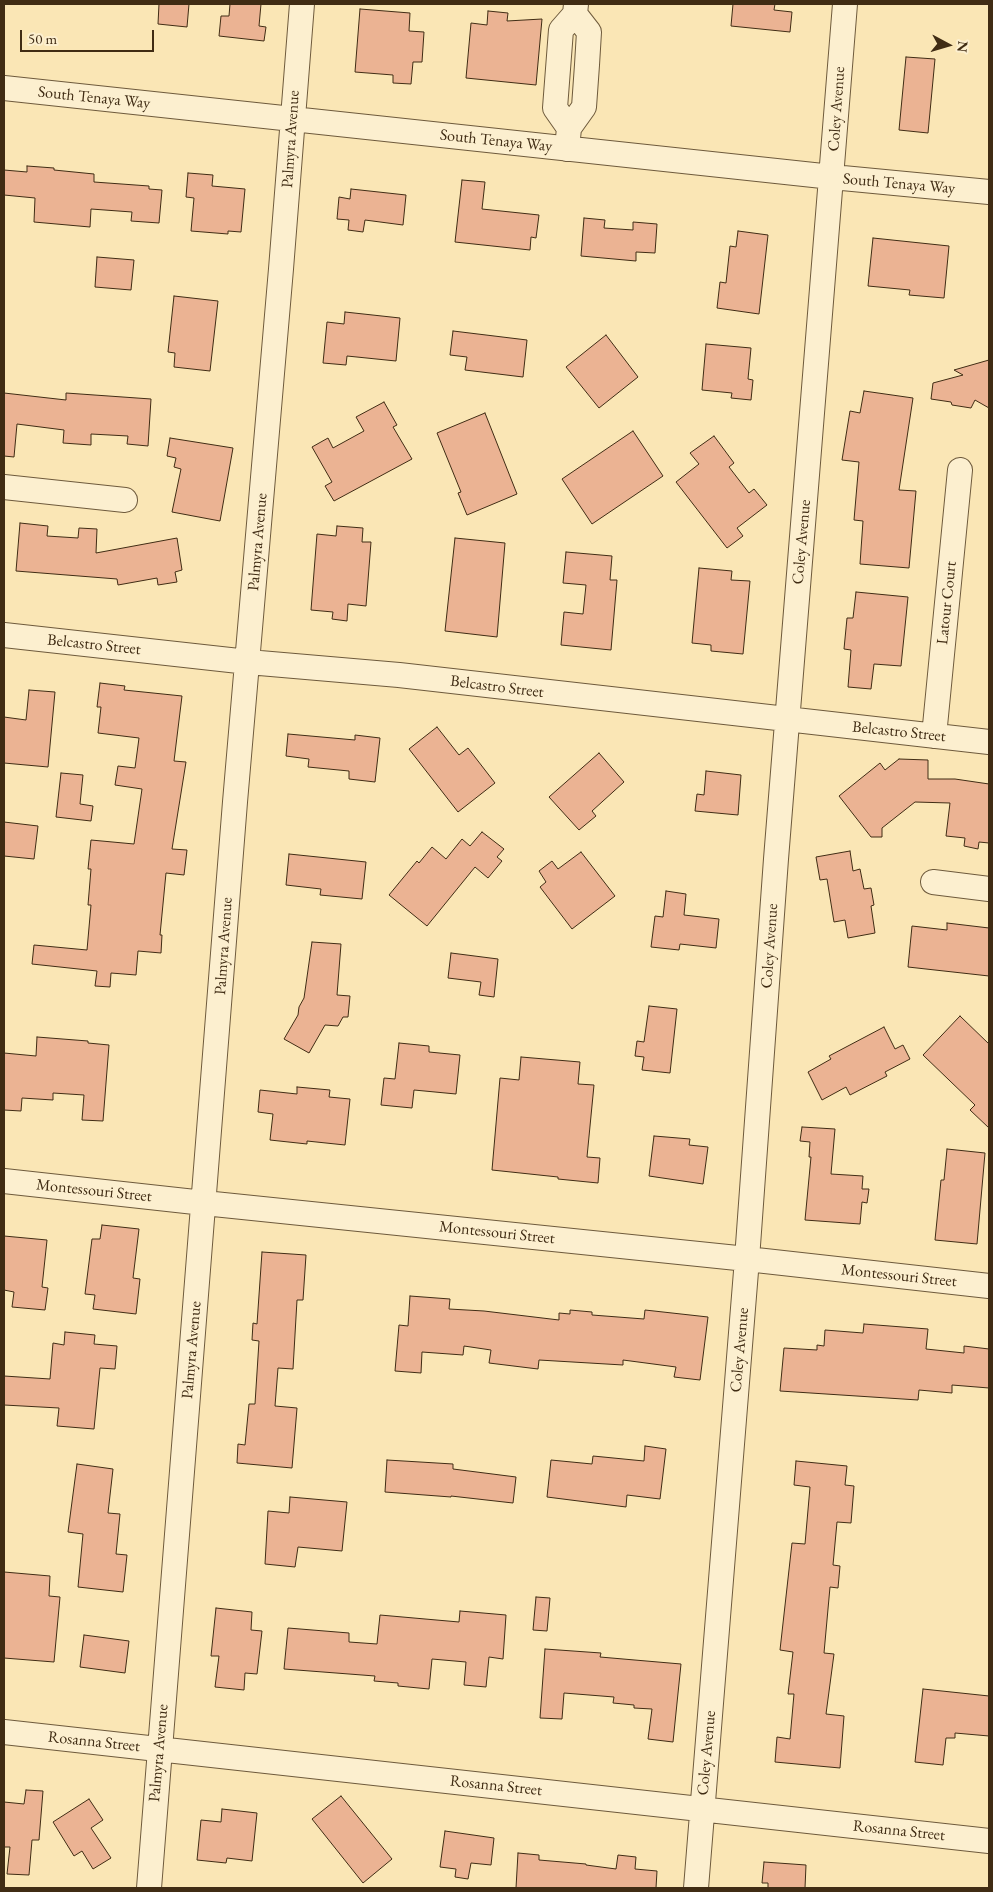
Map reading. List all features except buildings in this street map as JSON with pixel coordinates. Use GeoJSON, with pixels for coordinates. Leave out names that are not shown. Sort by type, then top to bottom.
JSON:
{"type":"FeatureCollection","features":[{"type":"Feature","properties":{"kind":"street","name":"Palmyra Avenue"},"geometry":{"type":"LineString","coordinates":[[149,1888],[302,4]]}},
{"type":"Feature","properties":{"kind":"street","name":"Coley Avenue"},"geometry":{"type":"LineString","coordinates":[[696,1888],[845,4]]}},
{"type":"Feature","properties":{"kind":"street"},"geometry":{"type":"LineString","coordinates":[[575,9],[589,32],[584,107],[568,138],[555,108],[561,30],[575,9]]}},
{"type":"Feature","properties":{"kind":"street"},"geometry":{"type":"LineString","coordinates":[[558,63],[587,65]]}},
{"type":"Feature","properties":{"kind":"street","name":"South Tenaya Way"},"geometry":{"type":"LineString","coordinates":[[4,88],[293,119],[568,138],[832,177],[989,192]]}},
{"type":"Feature","properties":{"kind":"street","name":"Latour Court"},"geometry":{"type":"LineString","coordinates":[[934,736],[960,470]]}},
{"type":"Feature","properties":{"kind":"street"},"geometry":{"type":"LineString","coordinates":[[4,487],[125,500]]}},
{"type":"Feature","properties":{"kind":"street","name":"Belcastro Street"},"geometry":{"type":"LineString","coordinates":[[4,635],[248,662],[399,675],[989,742]]}},
{"type":"Feature","properties":{"kind":"street"},"geometry":{"type":"LineString","coordinates":[[933,882],[989,889]]}},
{"type":"Feature","properties":{"kind":"street","name":"Montessouri Street"},"geometry":{"type":"LineString","coordinates":[[4,1181],[204,1204],[747,1259],[989,1286]]}},
{"type":"Feature","properties":{"kind":"street","name":"Rosanna Street"},"geometry":{"type":"LineString","coordinates":[[4,1732],[989,1841]]}}]}
